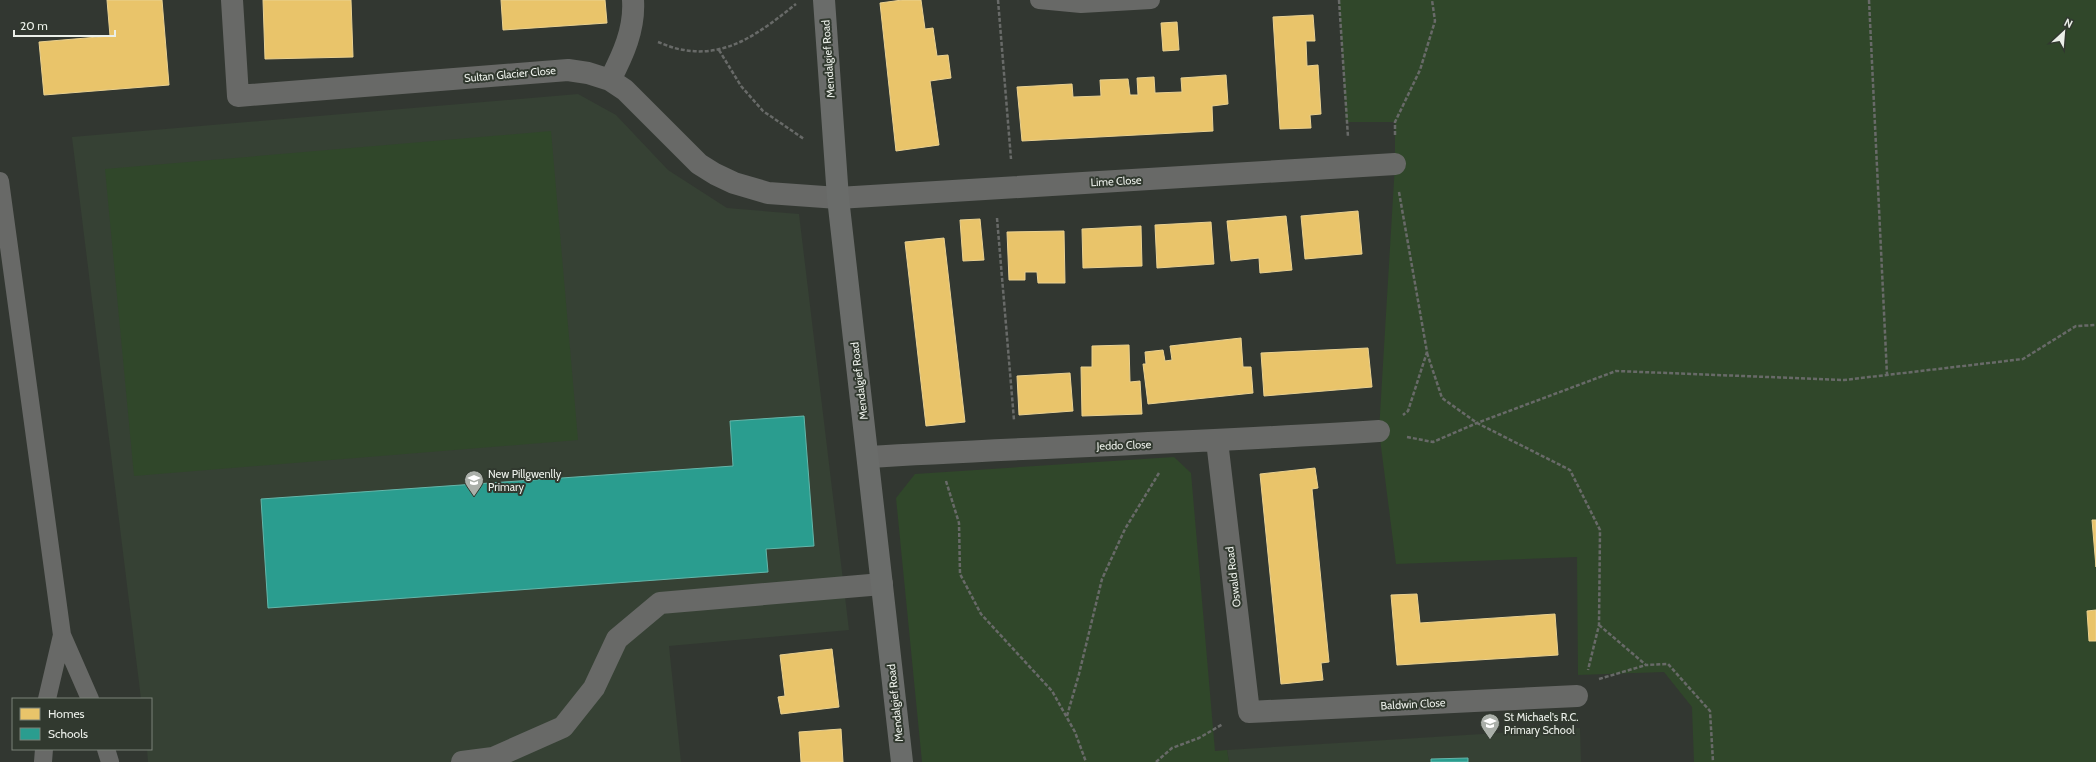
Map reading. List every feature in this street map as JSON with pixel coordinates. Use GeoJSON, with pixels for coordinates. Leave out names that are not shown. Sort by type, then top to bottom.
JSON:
{"type":"FeatureCollection","features":[{"type":"Feature","properties":{"kind":"street","name":"Sultan Glacier Close"},"geometry":{"type":"LineString","coordinates":[[232,0],[238,96],[568,70],[588,73],[610,80],[637,101],[699,164],[715,174],[734,183],[768,193],[838,198]]}},
{"type":"Feature","properties":{"kind":"street"},"geometry":{"type":"LineString","coordinates":[[610,80],[620,61],[630,33],[633,0]]}},
{"type":"Feature","properties":{"kind":"street","name":"Mendalgief Road"},"geometry":{"type":"LineString","coordinates":[[824,0],[838,198],[902,762]]}},
{"type":"Feature","properties":{"kind":"street","name":"Lime Close"},"geometry":{"type":"LineString","coordinates":[[838,198],[1395,164]]}},
{"type":"Feature","properties":{"kind":"street","name":"Jeddo Close"},"geometry":{"type":"LineString","coordinates":[[868,457],[1016,449],[1217,442],[1379,431]]}},
{"type":"Feature","properties":{"kind":"street","name":"Oswald Road"},"geometry":{"type":"LineString","coordinates":[[1217,442],[1249,712]]}},
{"type":"Feature","properties":{"kind":"street"},"geometry":{"type":"LineString","coordinates":[[462,762],[493,758],[564,727],[594,688],[618,639],[660,603],[882,584]]}},
{"type":"Feature","properties":{"kind":"street","name":"Baldwin Close"},"geometry":{"type":"LineString","coordinates":[[1249,712],[1577,696]]}},
{"type":"Feature","properties":{"kind":"lane"},"geometry":{"type":"LineString","coordinates":[[1039,0],[1081,4],[1150,0]]}},
{"type":"Feature","properties":{"kind":"lane"},"geometry":{"type":"LineString","coordinates":[[0,181],[62,635],[90,698]]}},
{"type":"Feature","properties":{"kind":"lane"},"geometry":{"type":"LineString","coordinates":[[48,698],[62,635]]}},
{"type":"Feature","properties":{"kind":"lane"},"geometry":{"type":"LineString","coordinates":[[43,762],[44,750]]}},
{"type":"Feature","properties":{"kind":"lane"},"geometry":{"type":"LineString","coordinates":[[106,750],[110,762]]}},
{"type":"Feature","properties":{"kind":"path"},"geometry":{"type":"LineString","coordinates":[[630,33],[684,51],[719,50],[758,34],[801,0]]}},
{"type":"Feature","properties":{"kind":"path"},"geometry":{"type":"LineString","coordinates":[[998,0],[1004,187],[1016,449]]}},
{"type":"Feature","properties":{"kind":"path"},"geometry":{"type":"LineString","coordinates":[[1339,0],[1346,122],[1351,167]]}},
{"type":"Feature","properties":{"kind":"path"},"geometry":{"type":"LineString","coordinates":[[1432,0],[1435,22],[1420,70],[1395,122],[1395,164],[1427,352],[1442,398],[1477,423],[1570,470],[1600,530],[1599,625],[1586,675],[1577,696]]}},
{"type":"Feature","properties":{"kind":"path"},"geometry":{"type":"LineString","coordinates":[[1869,0],[1887,375]]}},
{"type":"Feature","properties":{"kind":"path"},"geometry":{"type":"LineString","coordinates":[[719,50],[742,86],[763,111],[807,141]]}},
{"type":"Feature","properties":{"kind":"path"},"geometry":{"type":"LineString","coordinates":[[1379,431],[1433,442],[1477,423],[1616,371],[1844,380],[2023,359],[2076,326],[2096,325]]}},
{"type":"Feature","properties":{"kind":"path"},"geometry":{"type":"LineString","coordinates":[[1379,431],[1408,411],[1427,352]]}},
{"type":"Feature","properties":{"kind":"path"},"geometry":{"type":"LineString","coordinates":[[1066,717],[1079,674],[1102,579],[1124,529],[1176,443]]}},
{"type":"Feature","properties":{"kind":"path"},"geometry":{"type":"LineString","coordinates":[[936,453],[959,523],[960,574],[981,614],[1052,691],[1075,732],[1086,762]]}},
{"type":"Feature","properties":{"kind":"path"},"geometry":{"type":"LineString","coordinates":[[1599,625],[1646,665]]}},
{"type":"Feature","properties":{"kind":"path"},"geometry":{"type":"LineString","coordinates":[[1577,696],[1595,680],[1646,665],[1668,664],[1710,711],[1713,762]]}},
{"type":"Feature","properties":{"kind":"path"},"geometry":{"type":"LineString","coordinates":[[1156,762],[1172,748],[1199,738],[1213,729],[1249,712]]}},
{"type":"Feature","properties":{"kind":"shaded area","name":"New Pillgwenlly Primary"},"geometry":{"type":"Polygon","coordinates":[[[578,94],[616,115],[668,170],[727,208],[799,214],[849,630],[669,646],[681,762],[148,762],[147,750],[152,750],[152,698],[141,698],[72,137],[578,94]]]}},
{"type":"Feature","properties":{"kind":"shaded area","name":"St Michael's R.C. Primary School"},"geometry":{"type":"Polygon","coordinates":[[[1580,728],[1581,762],[1229,762],[1227,750],[1580,728]]]}},
{"type":"Feature","properties":{"kind":"green space"},"geometry":{"type":"Polygon","coordinates":[[[1339,0],[2096,0],[2096,762],[1694,762],[1692,707],[1664,672],[1578,675],[1577,557],[1396,564],[1379,431],[1395,164],[1395,122],[1346,122],[1339,0]]]}},
{"type":"Feature","properties":{"kind":"green space"},"geometry":{"type":"Polygon","coordinates":[[[551,131],[578,440],[134,476],[105,169],[551,131]]]}},
{"type":"Feature","properties":{"kind":"green space"},"geometry":{"type":"Polygon","coordinates":[[[1174,457],[1191,473],[1215,751],[1227,750],[1229,762],[922,762],[896,498],[915,474],[1174,457]]]}},
{"type":"Feature","properties":{"kind":"building: Homes"},"geometry":{"type":"Polygon","coordinates":[[[107,0],[162,0],[169,85],[44,95],[39,42],[110,36],[107,0]]]}},
{"type":"Feature","properties":{"kind":"building: Homes"},"geometry":{"type":"Polygon","coordinates":[[[263,0],[351,0],[353,57],[265,59],[263,0]]]}},
{"type":"Feature","properties":{"kind":"building: Homes"},"geometry":{"type":"Polygon","coordinates":[[[501,0],[605,0],[607,23],[503,30],[501,0]]]}},
{"type":"Feature","properties":{"kind":"building: Homes"},"geometry":{"type":"Polygon","coordinates":[[[902,0],[921,0],[925,29],[933,28],[937,56],[948,55],[951,78],[930,81],[939,145],[896,151],[880,3],[902,0]]]}},
{"type":"Feature","properties":{"kind":"building: Homes"},"geometry":{"type":"Polygon","coordinates":[[[1313,15],[1315,41],[1306,41],[1307,66],[1318,65],[1321,114],[1310,115],[1311,128],[1280,129],[1273,17],[1313,15]]]}},
{"type":"Feature","properties":{"kind":"building: Homes"},"geometry":{"type":"Polygon","coordinates":[[[1177,22],[1179,50],[1163,51],[1161,23],[1177,22]]]}},
{"type":"Feature","properties":{"kind":"building: Homes"},"geometry":{"type":"Polygon","coordinates":[[[1226,75],[1228,104],[1212,106],[1213,131],[1022,141],[1017,87],[1072,84],[1073,97],[1101,96],[1100,80],[1128,79],[1130,95],[1138,95],[1137,78],[1154,77],[1155,93],[1182,92],[1181,78],[1226,75]]]}},
{"type":"Feature","properties":{"kind":"building: Homes"},"geometry":{"type":"Polygon","coordinates":[[[1358,211],[1362,254],[1305,259],[1301,216],[1358,211]]]}},
{"type":"Feature","properties":{"kind":"building: Homes"},"geometry":{"type":"Polygon","coordinates":[[[1286,216],[1292,270],[1260,273],[1259,258],[1231,261],[1227,221],[1286,216]]]}},
{"type":"Feature","properties":{"kind":"building: Homes"},"geometry":{"type":"Polygon","coordinates":[[[980,219],[984,260],[963,261],[960,220],[980,219]]]}},
{"type":"Feature","properties":{"kind":"building: Homes"},"geometry":{"type":"Polygon","coordinates":[[[1211,222],[1214,264],[1157,268],[1155,225],[1211,222]]]}},
{"type":"Feature","properties":{"kind":"building: Homes"},"geometry":{"type":"Polygon","coordinates":[[[1141,226],[1142,266],[1083,268],[1082,229],[1141,226]]]}},
{"type":"Feature","properties":{"kind":"building: Homes"},"geometry":{"type":"Polygon","coordinates":[[[1064,231],[1065,283],[1038,283],[1037,272],[1025,272],[1025,280],[1009,280],[1007,232],[1064,231]]]}},
{"type":"Feature","properties":{"kind":"building: Homes"},"geometry":{"type":"Polygon","coordinates":[[[944,238],[965,422],[926,426],[905,242],[944,238]]]}},
{"type":"Feature","properties":{"kind":"building: Homes"},"geometry":{"type":"Polygon","coordinates":[[[1241,338],[1243,367],[1251,367],[1253,393],[1148,404],[1143,364],[1146,364],[1145,352],[1163,350],[1165,361],[1172,360],[1170,346],[1241,338]]]}},
{"type":"Feature","properties":{"kind":"building: Homes"},"geometry":{"type":"Polygon","coordinates":[[[1129,345],[1130,382],[1140,381],[1142,414],[1082,416],[1081,367],[1092,367],[1092,346],[1129,345]]]}},
{"type":"Feature","properties":{"kind":"building: Homes"},"geometry":{"type":"Polygon","coordinates":[[[1368,348],[1372,387],[1264,396],[1261,353],[1368,348]]]}},
{"type":"Feature","properties":{"kind":"building: Homes"},"geometry":{"type":"Polygon","coordinates":[[[1070,373],[1073,411],[1019,415],[1017,376],[1070,373]]]}},
{"type":"Feature","properties":{"kind":"building: Homes"},"geometry":{"type":"Polygon","coordinates":[[[1315,468],[1318,488],[1312,489],[1329,662],[1321,663],[1323,680],[1281,684],[1260,474],[1315,468]]]}},
{"type":"Feature","properties":{"kind":"building: Homes"},"geometry":{"type":"Polygon","coordinates":[[[2092,520],[2096,520],[2096,567],[2092,520]]]}},
{"type":"Feature","properties":{"kind":"building: Homes"},"geometry":{"type":"Polygon","coordinates":[[[1417,594],[1420,623],[1555,614],[1558,655],[1397,665],[1391,595],[1417,594]]]}},
{"type":"Feature","properties":{"kind":"building: Homes"},"geometry":{"type":"Polygon","coordinates":[[[2096,610],[2096,641],[2089,641],[2087,611],[2096,610]]]}},
{"type":"Feature","properties":{"kind":"building: Homes"},"geometry":{"type":"Polygon","coordinates":[[[832,649],[839,707],[781,714],[778,697],[785,696],[780,655],[832,649]]]}},
{"type":"Feature","properties":{"kind":"building: Homes"},"geometry":{"type":"Polygon","coordinates":[[[841,729],[843,762],[801,762],[799,732],[841,729]]]}},
{"type":"Feature","properties":{"kind":"building: Schools"},"geometry":{"type":"Polygon","coordinates":[[[804,416],[814,546],[766,549],[768,572],[268,608],[261,499],[733,466],[730,421],[804,416]]]}},
{"type":"Feature","properties":{"kind":"building: Schools"},"geometry":{"type":"Polygon","coordinates":[[[1468,758],[1468,762],[1431,762],[1431,759],[1468,758]]]}},
{"type":"Feature","properties":{"kind":"place","name":"New Pillgwenlly Primary"},"geometry":{"type":"Point","coordinates":[474,497]}},
{"type":"Feature","properties":{"kind":"place","name":"St Michael's R.C. Primary School"},"geometry":{"type":"Point","coordinates":[1490,740]}}]}
